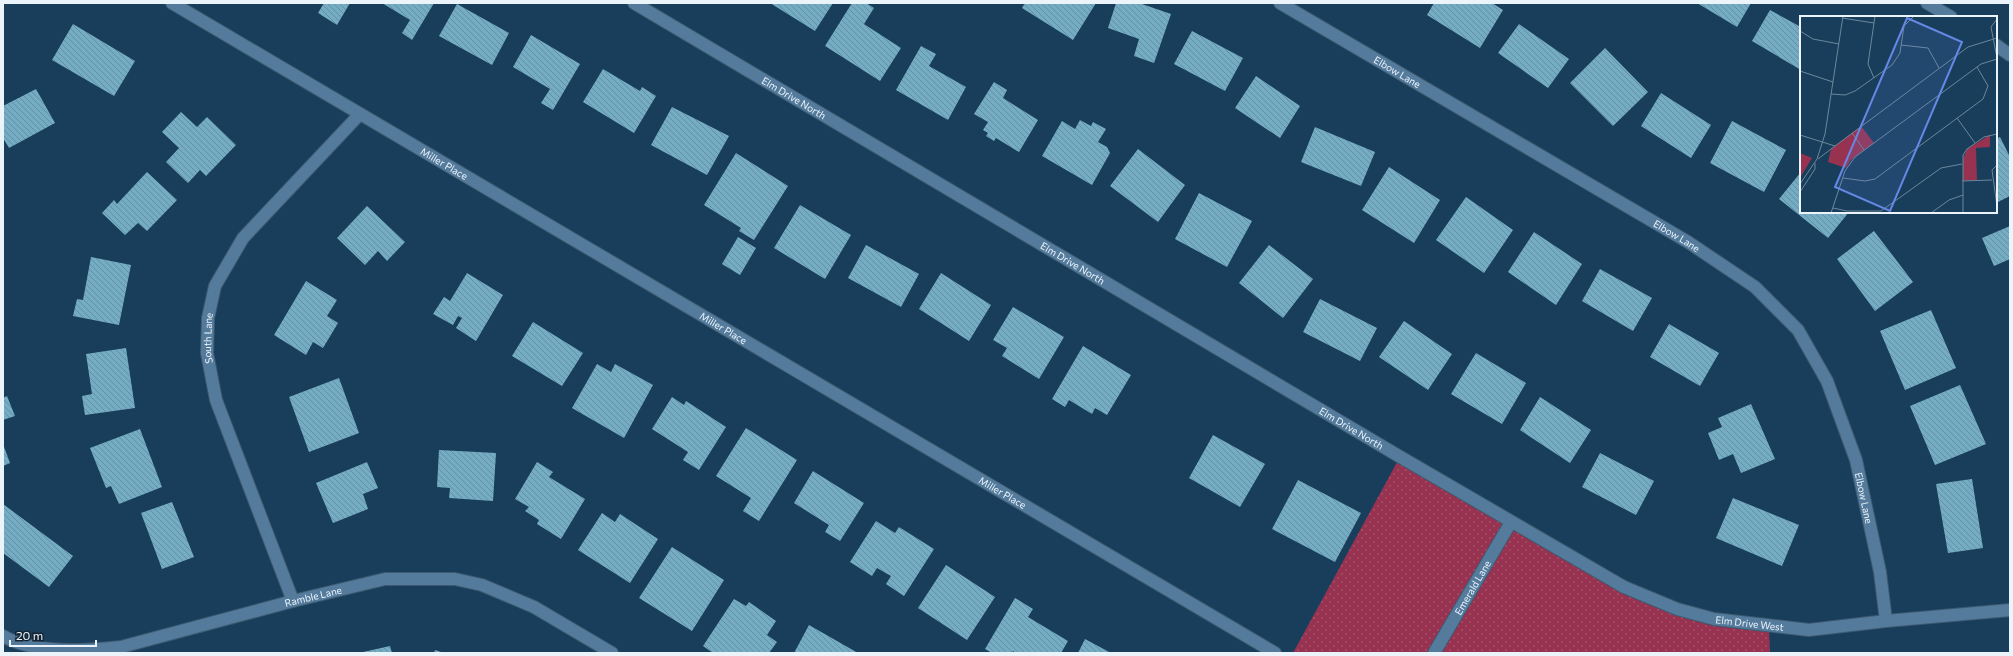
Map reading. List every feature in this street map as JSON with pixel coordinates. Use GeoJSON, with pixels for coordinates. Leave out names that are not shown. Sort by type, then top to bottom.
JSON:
{"type":"FeatureCollection","features":[{"type":"Feature","properties":{"kind":"street","name":"Miller Place"},"geometry":{"type":"LineString","coordinates":[[172,3],[359,115],[1275,653]]}},
{"type":"Feature","properties":{"kind":"street","name":"Elm Drive North"},"geometry":{"type":"LineString","coordinates":[[634,3],[1511,522]]}},
{"type":"Feature","properties":{"kind":"street","name":"Elbow Lane"},"geometry":{"type":"LineString","coordinates":[[1280,3],[1688,242],[1755,287],[1798,330],[1827,381],[1856,460],[1880,572],[1886,621]]}},
{"type":"Feature","properties":{"kind":"street"},"geometry":{"type":"LineString","coordinates":[[1927,3],[1949,16]]}},
{"type":"Feature","properties":{"kind":"street"},"geometry":{"type":"LineString","coordinates":[[1997,46],[2010,55]]}},
{"type":"Feature","properties":{"kind":"street","name":"South Lane"},"geometry":{"type":"LineString","coordinates":[[293,601],[216,400],[207,353],[208,318],[215,286],[243,238],[359,115]]}},
{"type":"Feature","properties":{"kind":"street","name":"Elm Drive West"},"geometry":{"type":"LineString","coordinates":[[1511,522],[1624,587],[1677,609],[1714,619],[1808,630],[1886,621],[2010,610]]}},
{"type":"Feature","properties":{"kind":"street","name":"Emerald Lane"},"geometry":{"type":"LineString","coordinates":[[1434,653],[1511,522]]}},
{"type":"Feature","properties":{"kind":"street","name":"Ramble Lane"},"geometry":{"type":"LineString","coordinates":[[3,636],[32,647],[93,650],[121,647],[293,601],[385,579],[455,579],[482,585],[534,607],[612,653]]}},
{"type":"Feature","properties":{"kind":"shaded area"},"geometry":{"type":"Polygon","coordinates":[[[1401,455],[1675,615],[1769,629],[1770,653],[1293,653],[1401,455]]]}},
{"type":"Feature","properties":{"kind":"building"},"geometry":{"type":"Polygon","coordinates":[[[324,3],[350,3],[337,25],[318,13],[324,3]]]}},
{"type":"Feature","properties":{"kind":"building"},"geometry":{"type":"Polygon","coordinates":[[[382,3],[434,3],[412,40],[402,33],[410,20],[382,3]]]}},
{"type":"Feature","properties":{"kind":"building"},"geometry":{"type":"Polygon","coordinates":[[[770,3],[833,3],[815,31],[770,3]]]}},
{"type":"Feature","properties":{"kind":"building"},"geometry":{"type":"Polygon","coordinates":[[[852,3],[866,3],[874,8],[864,24],[901,48],[880,81],[825,46],[852,3]]]}},
{"type":"Feature","properties":{"kind":"building"},"geometry":{"type":"Polygon","coordinates":[[[1025,3],[1096,3],[1073,40],[1022,8],[1025,3]]]}},
{"type":"Feature","properties":{"kind":"building"},"geometry":{"type":"Polygon","coordinates":[[[1116,3],[1139,3],[1171,14],[1154,63],[1134,56],[1139,39],[1108,28],[1116,3]]]}},
{"type":"Feature","properties":{"kind":"building"},"geometry":{"type":"Polygon","coordinates":[[[1434,3],[1492,3],[1503,10],[1480,48],[1427,15],[1434,3]]]}},
{"type":"Feature","properties":{"kind":"building"},"geometry":{"type":"Polygon","coordinates":[[[1697,3],[1751,3],[1737,27],[1697,3]]]}},
{"type":"Feature","properties":{"kind":"building"},"geometry":{"type":"Polygon","coordinates":[[[457,4],[509,33],[492,65],[439,36],[457,4]]]}},
{"type":"Feature","properties":{"kind":"building"},"geometry":{"type":"Polygon","coordinates":[[[1770,10],[1800,26],[1800,69],[1752,41],[1770,10]]]}},
{"type":"Feature","properties":{"kind":"building"},"geometry":{"type":"Polygon","coordinates":[[[73,24],[135,61],[114,96],[52,60],[73,24]]]}},
{"type":"Feature","properties":{"kind":"building"},"geometry":{"type":"Polygon","coordinates":[[[1519,24],[1569,59],[1548,88],[1498,53],[1519,24]]]}},
{"type":"Feature","properties":{"kind":"building"},"geometry":{"type":"Polygon","coordinates":[[[1192,31],[1243,58],[1225,91],[1174,64],[1192,31]]]}},
{"type":"Feature","properties":{"kind":"building"},"geometry":{"type":"Polygon","coordinates":[[[531,35],[580,64],[553,110],[541,103],[550,89],[513,67],[531,35]]]}},
{"type":"Feature","properties":{"kind":"building"},"geometry":{"type":"Polygon","coordinates":[[[921,46],[936,54],[929,66],[966,87],[948,120],[896,90],[921,46]]]}},
{"type":"Feature","properties":{"kind":"building"},"geometry":{"type":"Polygon","coordinates":[[[1605,48],[1648,92],[1613,126],[1570,83],[1605,48]]]}},
{"type":"Feature","properties":{"kind":"building"},"geometry":{"type":"Polygon","coordinates":[[[603,69],[640,91],[642,87],[656,96],[634,133],[583,102],[603,69]]]}},
{"type":"Feature","properties":{"kind":"building"},"geometry":{"type":"Polygon","coordinates":[[[1256,76],[1300,106],[1280,138],[1235,108],[1256,76]]]}},
{"type":"Feature","properties":{"kind":"building"},"geometry":{"type":"Polygon","coordinates":[[[994,82],[1007,90],[1003,98],[1038,120],[1019,152],[996,138],[994,141],[986,136],[988,133],[983,130],[988,122],[974,114],[994,82]]]}},
{"type":"Feature","properties":{"kind":"building"},"geometry":{"type":"Polygon","coordinates":[[[36,89],[55,123],[9,148],[3,138],[3,106],[36,89]]]}},
{"type":"Feature","properties":{"kind":"building"},"geometry":{"type":"Polygon","coordinates":[[[1661,93],[1711,125],[1691,158],[1641,126],[1661,93]]]}},
{"type":"Feature","properties":{"kind":"building"},"geometry":{"type":"Polygon","coordinates":[[[672,107],[729,136],[707,175],[651,145],[672,107]]]}},
{"type":"Feature","properties":{"kind":"building"},"geometry":{"type":"Polygon","coordinates":[[[181,112],[197,127],[207,117],[236,145],[206,176],[200,170],[188,183],[166,162],[179,148],[162,132],[181,112]]]}},
{"type":"Feature","properties":{"kind":"building"},"geometry":{"type":"Polygon","coordinates":[[[1080,120],[1091,126],[1093,122],[1106,129],[1098,142],[1107,147],[1110,153],[1092,185],[1042,156],[1062,121],[1075,129],[1080,120]]]}},
{"type":"Feature","properties":{"kind":"building"},"geometry":{"type":"Polygon","coordinates":[[[1732,121],[1786,150],[1764,192],[1710,163],[1732,121]]]}},
{"type":"Feature","properties":{"kind":"building"},"geometry":{"type":"Polygon","coordinates":[[[1315,127],[1375,152],[1361,186],[1301,162],[1315,127]]]}},
{"type":"Feature","properties":{"kind":"building"},"geometry":{"type":"Polygon","coordinates":[[[2000,137],[2010,157],[2010,196],[1997,202],[1997,138],[2000,137]]]}},
{"type":"Feature","properties":{"kind":"building"},"geometry":{"type":"Polygon","coordinates":[[[1138,149],[1185,185],[1158,222],[1110,186],[1138,149]]]}},
{"type":"Feature","properties":{"kind":"building"},"geometry":{"type":"Polygon","coordinates":[[[736,153],[788,186],[754,240],[739,231],[741,228],[704,205],[736,153]]]}},
{"type":"Feature","properties":{"kind":"building"},"geometry":{"type":"Polygon","coordinates":[[[1389,167],[1440,200],[1414,243],[1362,210],[1389,167]]]}},
{"type":"Feature","properties":{"kind":"building"},"geometry":{"type":"Polygon","coordinates":[[[147,172],[177,200],[147,231],[138,223],[125,235],[102,213],[114,200],[117,204],[147,172]]]}},
{"type":"Feature","properties":{"kind":"building"},"geometry":{"type":"Polygon","coordinates":[[[1800,173],[1800,213],[1848,213],[1828,238],[1779,199],[1800,173]]]}},
{"type":"Feature","properties":{"kind":"building"},"geometry":{"type":"Polygon","coordinates":[[[1199,193],[1252,221],[1227,267],[1175,239],[1199,193]]]}},
{"type":"Feature","properties":{"kind":"building"},"geometry":{"type":"Polygon","coordinates":[[[1466,197],[1513,230],[1484,273],[1436,240],[1466,197]]]}},
{"type":"Feature","properties":{"kind":"building"},"geometry":{"type":"Polygon","coordinates":[[[800,205],[851,235],[825,279],[774,248],[800,205]]]}},
{"type":"Feature","properties":{"kind":"building"},"geometry":{"type":"Polygon","coordinates":[[[367,206],[405,242],[387,261],[378,251],[365,265],[337,238],[367,206]]]}},
{"type":"Feature","properties":{"kind":"building"},"geometry":{"type":"Polygon","coordinates":[[[2010,226],[2010,259],[1994,266],[1982,238],[2010,226]]]}},
{"type":"Feature","properties":{"kind":"building"},"geometry":{"type":"Polygon","coordinates":[[[1874,231],[1913,282],[1875,311],[1837,259],[1874,231]]]}},
{"type":"Feature","properties":{"kind":"building"},"geometry":{"type":"Polygon","coordinates":[[[1534,232],[1582,264],[1556,305],[1508,272],[1534,232]]]}},
{"type":"Feature","properties":{"kind":"building"},"geometry":{"type":"Polygon","coordinates":[[[738,237],[756,248],[740,275],[722,264],[738,237]]]}},
{"type":"Feature","properties":{"kind":"building"},"geometry":{"type":"Polygon","coordinates":[[[866,245],[919,274],[901,307],[848,278],[866,245]]]}},
{"type":"Feature","properties":{"kind":"building"},"geometry":{"type":"Polygon","coordinates":[[[1269,245],[1313,279],[1283,318],[1239,283],[1269,245]]]}},
{"type":"Feature","properties":{"kind":"building"},"geometry":{"type":"Polygon","coordinates":[[[91,257],[131,265],[119,325],[73,316],[77,299],[83,300],[91,257]]]}},
{"type":"Feature","properties":{"kind":"building"},"geometry":{"type":"Polygon","coordinates":[[[1600,269],[1652,298],[1633,331],[1582,301],[1600,269]]]}},
{"type":"Feature","properties":{"kind":"building"},"geometry":{"type":"Polygon","coordinates":[[[467,273],[503,295],[476,341],[456,328],[462,318],[458,316],[453,325],[433,314],[444,297],[450,301],[467,273]]]}},
{"type":"Feature","properties":{"kind":"building"},"geometry":{"type":"Polygon","coordinates":[[[941,273],[991,305],[969,341],[919,309],[941,273]]]}},
{"type":"Feature","properties":{"kind":"building"},"geometry":{"type":"Polygon","coordinates":[[[306,281],[337,300],[327,316],[338,323],[323,348],[313,342],[306,355],[274,335],[306,281]]]}},
{"type":"Feature","properties":{"kind":"building"},"geometry":{"type":"Polygon","coordinates":[[[1320,299],[1377,328],[1360,361],[1303,332],[1320,299]]]}},
{"type":"Feature","properties":{"kind":"building"},"geometry":{"type":"Polygon","coordinates":[[[1013,307],[1064,337],[1039,379],[1002,356],[1007,348],[993,340],[1013,307]]]}},
{"type":"Feature","properties":{"kind":"building"},"geometry":{"type":"Polygon","coordinates":[[[1931,310],[1956,368],[1905,390],[1880,331],[1931,310]]]}},
{"type":"Feature","properties":{"kind":"building"},"geometry":{"type":"Polygon","coordinates":[[[1404,321],[1452,354],[1428,390],[1379,357],[1404,321]]]}},
{"type":"Feature","properties":{"kind":"building"},"geometry":{"type":"Polygon","coordinates":[[[533,322],[583,353],[562,386],[512,356],[533,322]]]}},
{"type":"Feature","properties":{"kind":"building"},"geometry":{"type":"Polygon","coordinates":[[[1669,324],[1719,353],[1700,386],[1650,357],[1669,324]]]}},
{"type":"Feature","properties":{"kind":"building"},"geometry":{"type":"Polygon","coordinates":[[[1083,346],[1131,375],[1107,415],[1095,408],[1092,414],[1069,400],[1065,407],[1052,399],[1083,346]]]}},
{"type":"Feature","properties":{"kind":"building"},"geometry":{"type":"Polygon","coordinates":[[[126,348],[135,408],[85,415],[82,396],[92,394],[86,354],[126,348]]]}},
{"type":"Feature","properties":{"kind":"building"},"geometry":{"type":"Polygon","coordinates":[[[1476,353],[1526,383],[1502,424],[1451,394],[1476,353]]]}},
{"type":"Feature","properties":{"kind":"building"},"geometry":{"type":"Polygon","coordinates":[[[597,364],[611,372],[615,364],[653,385],[624,438],[572,408],[597,364]]]}},
{"type":"Feature","properties":{"kind":"building"},"geometry":{"type":"Polygon","coordinates":[[[339,378],[359,433],[309,452],[289,397],[339,378]]]}},
{"type":"Feature","properties":{"kind":"building"},"geometry":{"type":"Polygon","coordinates":[[[1960,385],[1986,444],[1935,465],[1910,406],[1960,385]]]}},
{"type":"Feature","properties":{"kind":"building"},"geometry":{"type":"Polygon","coordinates":[[[7,396],[15,416],[3,420],[3,398],[7,396]]]}},
{"type":"Feature","properties":{"kind":"building"},"geometry":{"type":"Polygon","coordinates":[[[672,397],[684,405],[686,401],[726,427],[699,470],[683,460],[688,452],[652,429],[672,397]]]}},
{"type":"Feature","properties":{"kind":"building"},"geometry":{"type":"Polygon","coordinates":[[[1540,397],[1591,430],[1570,463],[1520,430],[1540,397]]]}},
{"type":"Feature","properties":{"kind":"building"},"geometry":{"type":"Polygon","coordinates":[[[1751,404],[1775,459],[1741,473],[1733,454],[1719,460],[1708,433],[1722,427],[1718,418],[1751,404]]]}},
{"type":"Feature","properties":{"kind":"building"},"geometry":{"type":"Polygon","coordinates":[[[746,428],[797,460],[759,521],[743,511],[751,498],[716,476],[746,428]]]}},
{"type":"Feature","properties":{"kind":"building"},"geometry":{"type":"Polygon","coordinates":[[[140,429],[162,487],[119,504],[111,486],[106,488],[90,448],[140,429]]]}},
{"type":"Feature","properties":{"kind":"building"},"geometry":{"type":"Polygon","coordinates":[[[1213,435],[1265,464],[1240,507],[1189,478],[1213,435]]]}},
{"type":"Feature","properties":{"kind":"building"},"geometry":{"type":"Polygon","coordinates":[[[3,444],[10,463],[3,466],[3,444]]]}},
{"type":"Feature","properties":{"kind":"building"},"geometry":{"type":"Polygon","coordinates":[[[439,450],[496,453],[493,501],[449,498],[450,488],[437,487],[439,450]]]}},
{"type":"Feature","properties":{"kind":"building"},"geometry":{"type":"Polygon","coordinates":[[[1600,453],[1654,481],[1636,515],[1582,487],[1600,453]]]}},
{"type":"Feature","properties":{"kind":"building"},"geometry":{"type":"Polygon","coordinates":[[[367,462],[378,488],[363,494],[368,509],[333,523],[316,483],[367,462]]]}},
{"type":"Feature","properties":{"kind":"building"},"geometry":{"type":"Polygon","coordinates":[[[537,462],[553,472],[549,477],[585,499],[561,539],[537,524],[539,520],[525,511],[529,507],[515,499],[537,462]]]}},
{"type":"Feature","properties":{"kind":"building"},"geometry":{"type":"Polygon","coordinates":[[[813,471],[864,503],[840,541],[825,532],[829,525],[794,503],[813,471]]]}},
{"type":"Feature","properties":{"kind":"building"},"geometry":{"type":"Polygon","coordinates":[[[1972,479],[1983,548],[1948,553],[1936,484],[1972,479]]]}},
{"type":"Feature","properties":{"kind":"building"},"geometry":{"type":"Polygon","coordinates":[[[1298,480],[1361,513],[1335,562],[1272,529],[1298,480]]]}},
{"type":"Feature","properties":{"kind":"building"},"geometry":{"type":"Polygon","coordinates":[[[1733,498],[1799,525],[1782,566],[1716,538],[1733,498]]]}},
{"type":"Feature","properties":{"kind":"building"},"geometry":{"type":"Polygon","coordinates":[[[172,502],[194,557],[162,569],[141,513],[172,502]]]}},
{"type":"Feature","properties":{"kind":"building"},"geometry":{"type":"Polygon","coordinates":[[[3,504],[73,556],[49,587],[3,553],[3,504]]]}},
{"type":"Feature","properties":{"kind":"building"},"geometry":{"type":"Polygon","coordinates":[[[602,513],[615,522],[620,514],[658,539],[630,583],[578,550],[602,513]]]}},
{"type":"Feature","properties":{"kind":"building"},"geometry":{"type":"Polygon","coordinates":[[[876,521],[895,533],[899,527],[934,549],[904,596],[886,584],[891,576],[877,568],[872,576],[850,562],[876,521]]]}},
{"type":"Feature","properties":{"kind":"building"},"geometry":{"type":"Polygon","coordinates":[[[672,547],[724,580],[692,631],[639,598],[672,547]]]}},
{"type":"Feature","properties":{"kind":"building"},"geometry":{"type":"Polygon","coordinates":[[[946,565],[995,597],[967,640],[918,608],[946,565]]]}},
{"type":"Feature","properties":{"kind":"building"},"geometry":{"type":"Polygon","coordinates":[[[1015,598],[1033,609],[1028,617],[1068,641],[1061,653],[1016,653],[1013,651],[1012,653],[992,653],[985,649],[1015,598]]]}},
{"type":"Feature","properties":{"kind":"building"},"geometry":{"type":"Polygon","coordinates":[[[734,599],[746,606],[749,602],[776,621],[767,635],[777,642],[769,653],[713,653],[703,646],[734,599]]]}},
{"type":"Feature","properties":{"kind":"building"},"geometry":{"type":"Polygon","coordinates":[[[809,625],[858,653],[794,653],[809,625]]]}},
{"type":"Feature","properties":{"kind":"building"},"geometry":{"type":"Polygon","coordinates":[[[1085,639],[1111,653],[1078,653],[1085,639]]]}},
{"type":"Feature","properties":{"kind":"building"},"geometry":{"type":"Polygon","coordinates":[[[390,646],[392,653],[363,653],[363,652],[390,646]]]}},
{"type":"Feature","properties":{"kind":"building"},"geometry":{"type":"Polygon","coordinates":[[[435,650],[444,653],[434,653],[435,650]]]}}]}
